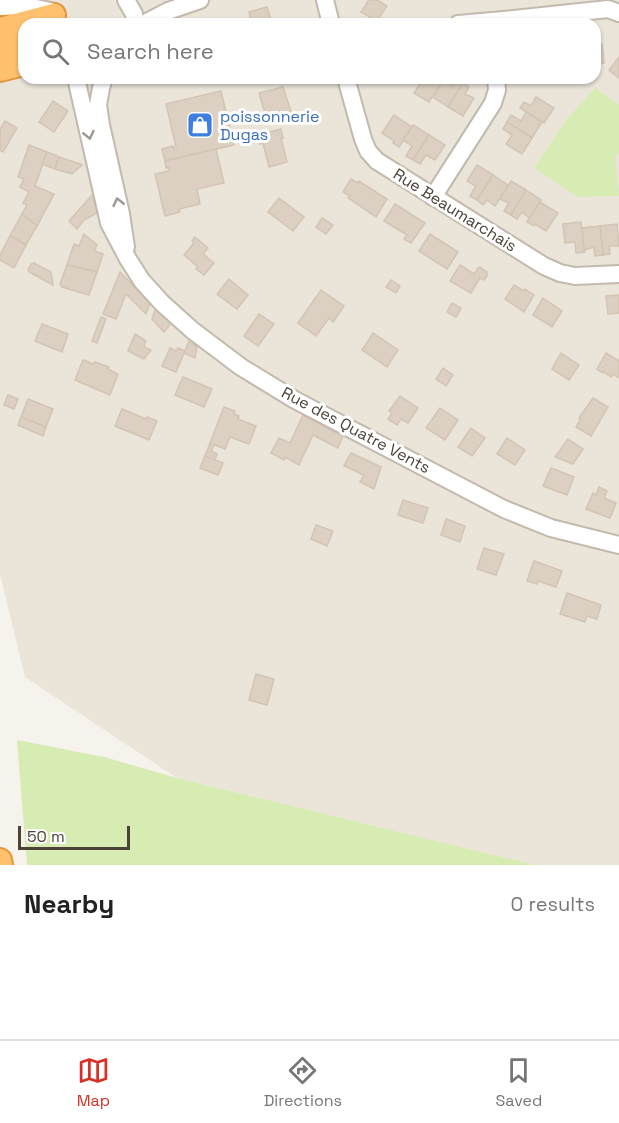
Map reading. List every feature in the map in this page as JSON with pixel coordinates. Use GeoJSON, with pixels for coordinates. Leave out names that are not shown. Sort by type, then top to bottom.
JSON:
{"type":"FeatureCollection","features":[{"type":"Feature","properties":{"kind":"highway"},"geometry":{"type":"LineString","coordinates":[[32,18],[56,10]]}},
{"type":"Feature","properties":{"kind":"highway"},"geometry":{"type":"LineString","coordinates":[[0,29],[18,23]]}},
{"type":"Feature","properties":{"kind":"highway"},"geometry":{"type":"LineString","coordinates":[[0,50],[18,46]]}},
{"type":"Feature","properties":{"kind":"highway"},"geometry":{"type":"LineString","coordinates":[[0,70],[18,66]]}},
{"type":"Feature","properties":{"kind":"highway"},"geometry":{"type":"LineString","coordinates":[[0,860],[1,865]]}},
{"type":"Feature","properties":{"kind":"street"},"geometry":{"type":"LineString","coordinates":[[126,0],[134,18]]}},
{"type":"Feature","properties":{"kind":"street"},"geometry":{"type":"LineString","coordinates":[[155,18],[200,0]]}},
{"type":"Feature","properties":{"kind":"street"},"geometry":{"type":"LineString","coordinates":[[325,0],[330,18]]}},
{"type":"Feature","properties":{"kind":"street"},"geometry":{"type":"LineString","coordinates":[[0,7],[22,3],[56,10]]}},
{"type":"Feature","properties":{"kind":"street"},"geometry":{"type":"LineString","coordinates":[[535,18],[608,9],[619,13]]}},
{"type":"Feature","properties":{"kind":"street","name":"Rue des Quatre Vents"},"geometry":{"type":"LineString","coordinates":[[77,84],[109,223],[142,281],[192,330],[241,367],[296,400],[504,509],[551,528],[619,545]]}},
{"type":"Feature","properties":{"kind":"street","name":"Rue des Quatre Vents"},"geometry":{"type":"LineString","coordinates":[[102,84],[98,105],[128,259]]}},
{"type":"Feature","properties":{"kind":"street","name":"Rue Beaumarchais"},"geometry":{"type":"LineString","coordinates":[[348,84],[363,139],[368,151],[376,161],[552,270],[575,276],[619,274]]}},
{"type":"Feature","properties":{"kind":"street"},"geometry":{"type":"LineString","coordinates":[[433,197],[493,103],[496,84]]}},
{"type":"Feature","properties":{"kind":"shaded area"},"geometry":{"type":"Polygon","coordinates":[[[0,0],[619,0],[619,865],[536,865],[177,778],[25,677],[0,574],[0,0]]]}},
{"type":"Feature","properties":{"kind":"green space"},"geometry":{"type":"Polygon","coordinates":[[[595,88],[619,105],[619,152],[615,158],[619,196],[578,197],[534,168],[567,119],[595,88]]]}},
{"type":"Feature","properties":{"kind":"green space"},"geometry":{"type":"Polygon","coordinates":[[[17,740],[104,757],[177,778],[536,865],[27,865],[17,740]]]}},
{"type":"Feature","properties":{"kind":"building"},"geometry":{"type":"Polygon","coordinates":[[[369,0],[377,0],[387,6],[379,18],[369,18],[361,12],[369,0]]]}},
{"type":"Feature","properties":{"kind":"building"},"geometry":{"type":"Polygon","coordinates":[[[267,7],[270,18],[250,18],[249,12],[267,7]]]}},
{"type":"Feature","properties":{"kind":"building"},"geometry":{"type":"Polygon","coordinates":[[[601,44],[604,63],[601,63],[601,44]]]}},
{"type":"Feature","properties":{"kind":"building"},"geometry":{"type":"Polygon","coordinates":[[[619,57],[619,78],[609,70],[619,57]]]}},
{"type":"Feature","properties":{"kind":"building"},"geometry":{"type":"Polygon","coordinates":[[[420,84],[441,84],[429,102],[414,93],[420,84]]]}},
{"type":"Feature","properties":{"kind":"building"},"geometry":{"type":"Polygon","coordinates":[[[441,84],[452,86],[462,84],[448,107],[433,97],[441,84]]]}},
{"type":"Feature","properties":{"kind":"building"},"geometry":{"type":"Polygon","coordinates":[[[462,84],[469,87],[465,94],[474,98],[463,116],[448,107],[462,84]]]}},
{"type":"Feature","properties":{"kind":"building"},"geometry":{"type":"Polygon","coordinates":[[[283,87],[292,115],[274,120],[271,111],[265,113],[259,93],[283,87]]]}},
{"type":"Feature","properties":{"kind":"building","name":"poissonnerie Dugas"},"geometry":{"type":"Polygon","coordinates":[[[221,91],[234,145],[165,161],[162,149],[176,147],[166,104],[221,91]]]}},
{"type":"Feature","properties":{"kind":"building"},"geometry":{"type":"Polygon","coordinates":[[[536,97],[554,108],[544,123],[520,108],[524,102],[531,106],[536,97]]]}},
{"type":"Feature","properties":{"kind":"building"},"geometry":{"type":"Polygon","coordinates":[[[53,101],[68,111],[54,132],[39,122],[53,101]]]}},
{"type":"Feature","properties":{"kind":"building"},"geometry":{"type":"Polygon","coordinates":[[[526,112],[542,122],[532,138],[507,122],[511,115],[521,121],[526,112]]]}},
{"type":"Feature","properties":{"kind":"building"},"geometry":{"type":"Polygon","coordinates":[[[394,115],[412,127],[399,147],[382,133],[394,115]]]}},
{"type":"Feature","properties":{"kind":"building"},"geometry":{"type":"Polygon","coordinates":[[[5,121],[17,128],[3,152],[0,150],[0,129],[5,121]]]}},
{"type":"Feature","properties":{"kind":"building"},"geometry":{"type":"Polygon","coordinates":[[[507,122],[532,138],[522,154],[506,144],[512,135],[503,129],[507,122]]]}},
{"type":"Feature","properties":{"kind":"building"},"geometry":{"type":"Polygon","coordinates":[[[413,125],[429,135],[413,160],[406,156],[412,146],[403,140],[413,125]]]}},
{"type":"Feature","properties":{"kind":"building"},"geometry":{"type":"Polygon","coordinates":[[[281,129],[287,162],[269,167],[263,143],[260,144],[258,135],[281,129]]]}},
{"type":"Feature","properties":{"kind":"building"},"geometry":{"type":"Polygon","coordinates":[[[429,135],[445,145],[435,160],[426,155],[420,164],[413,160],[429,135]]]}},
{"type":"Feature","properties":{"kind":"building"},"geometry":{"type":"Polygon","coordinates":[[[29,145],[47,152],[35,186],[54,194],[37,226],[22,214],[27,205],[23,203],[29,192],[20,187],[24,179],[18,177],[29,145]]]}},
{"type":"Feature","properties":{"kind":"building"},"geometry":{"type":"Polygon","coordinates":[[[216,149],[224,183],[197,189],[200,204],[179,209],[180,212],[165,216],[155,174],[169,171],[165,161],[216,149]]]}},
{"type":"Feature","properties":{"kind":"building"},"geometry":{"type":"Polygon","coordinates":[[[47,152],[59,157],[55,169],[42,164],[47,152]]]}},
{"type":"Feature","properties":{"kind":"building"},"geometry":{"type":"Polygon","coordinates":[[[59,157],[82,165],[72,174],[55,169],[59,157]]]}},
{"type":"Feature","properties":{"kind":"building"},"geometry":{"type":"Polygon","coordinates":[[[477,165],[493,175],[477,200],[470,196],[476,186],[467,181],[477,165]]]}},
{"type":"Feature","properties":{"kind":"building"},"geometry":{"type":"Polygon","coordinates":[[[493,175],[508,185],[495,206],[487,200],[483,205],[477,200],[493,175]]]}},
{"type":"Feature","properties":{"kind":"building"},"geometry":{"type":"Polygon","coordinates":[[[351,179],[358,183],[359,181],[387,199],[376,217],[343,192],[351,179]]]}},
{"type":"Feature","properties":{"kind":"building"},"geometry":{"type":"Polygon","coordinates":[[[511,181],[526,190],[511,215],[504,211],[509,203],[500,199],[511,181]]]}},
{"type":"Feature","properties":{"kind":"building"},"geometry":{"type":"Polygon","coordinates":[[[526,190],[541,200],[530,218],[522,212],[517,219],[511,215],[526,190]]]}},
{"type":"Feature","properties":{"kind":"building"},"geometry":{"type":"Polygon","coordinates":[[[93,194],[97,213],[84,220],[77,229],[69,221],[93,194]]]}},
{"type":"Feature","properties":{"kind":"building"},"geometry":{"type":"Polygon","coordinates":[[[279,198],[304,217],[293,231],[268,212],[279,198]]]}},
{"type":"Feature","properties":{"kind":"building"},"geometry":{"type":"Polygon","coordinates":[[[540,202],[558,213],[546,231],[527,222],[540,202]]]}},
{"type":"Feature","properties":{"kind":"building"},"geometry":{"type":"Polygon","coordinates":[[[395,204],[425,223],[411,243],[404,239],[407,235],[384,221],[395,204]]]}},
{"type":"Feature","properties":{"kind":"building"},"geometry":{"type":"Polygon","coordinates":[[[22,214],[37,226],[26,245],[10,236],[22,214]]]}},
{"type":"Feature","properties":{"kind":"building"},"geometry":{"type":"Polygon","coordinates":[[[322,218],[333,225],[326,234],[316,227],[322,218]]]}},
{"type":"Feature","properties":{"kind":"building"},"geometry":{"type":"Polygon","coordinates":[[[581,222],[585,252],[576,253],[575,242],[565,243],[563,224],[581,222]]]}},
{"type":"Feature","properties":{"kind":"building"},"geometry":{"type":"Polygon","coordinates":[[[617,224],[619,246],[609,246],[610,254],[603,255],[600,226],[617,224]]]}},
{"type":"Feature","properties":{"kind":"building"},"geometry":{"type":"Polygon","coordinates":[[[600,226],[603,255],[595,256],[594,247],[584,250],[582,228],[600,226]]]}},
{"type":"Feature","properties":{"kind":"building"},"geometry":{"type":"Polygon","coordinates":[[[84,234],[97,245],[94,251],[103,254],[97,272],[67,265],[74,244],[79,246],[84,234]]]}},
{"type":"Feature","properties":{"kind":"building"},"geometry":{"type":"Polygon","coordinates":[[[430,234],[458,252],[447,269],[419,251],[430,234]]]}},
{"type":"Feature","properties":{"kind":"building"},"geometry":{"type":"Polygon","coordinates":[[[10,236],[26,245],[14,268],[0,260],[0,255],[10,236]]]}},
{"type":"Feature","properties":{"kind":"building"},"geometry":{"type":"Polygon","coordinates":[[[195,237],[208,248],[203,254],[214,263],[204,275],[184,255],[194,243],[192,241],[195,237]]]}},
{"type":"Feature","properties":{"kind":"building"},"geometry":{"type":"Polygon","coordinates":[[[34,263],[51,272],[53,285],[29,272],[31,264],[34,263]]]}},
{"type":"Feature","properties":{"kind":"building"},"geometry":{"type":"Polygon","coordinates":[[[67,265],[97,272],[89,295],[62,287],[60,284],[67,265]]]}},
{"type":"Feature","properties":{"kind":"building"},"geometry":{"type":"Polygon","coordinates":[[[460,265],[474,274],[480,267],[487,272],[484,280],[480,278],[471,293],[450,281],[460,265]]]}},
{"type":"Feature","properties":{"kind":"building"},"geometry":{"type":"Polygon","coordinates":[[[120,272],[150,303],[146,314],[126,294],[116,319],[103,314],[120,272]]]}},
{"type":"Feature","properties":{"kind":"building"},"geometry":{"type":"Polygon","coordinates":[[[229,279],[248,295],[237,309],[217,294],[229,279]]]}},
{"type":"Feature","properties":{"kind":"building"},"geometry":{"type":"Polygon","coordinates":[[[391,280],[400,286],[396,293],[386,287],[391,280]]]}},
{"type":"Feature","properties":{"kind":"building"},"geometry":{"type":"Polygon","coordinates":[[[514,285],[534,295],[524,312],[505,299],[514,285]]]}},
{"type":"Feature","properties":{"kind":"building"},"geometry":{"type":"Polygon","coordinates":[[[321,290],[344,306],[333,322],[329,318],[316,336],[298,323],[321,290]]]}},
{"type":"Feature","properties":{"kind":"building"},"geometry":{"type":"Polygon","coordinates":[[[619,295],[619,313],[608,314],[606,296],[619,295]]]}},
{"type":"Feature","properties":{"kind":"building"},"geometry":{"type":"Polygon","coordinates":[[[543,298],[562,311],[552,327],[533,315],[543,298]]]}},
{"type":"Feature","properties":{"kind":"building"},"geometry":{"type":"Polygon","coordinates":[[[452,303],[461,308],[456,317],[447,312],[452,303]]]}},
{"type":"Feature","properties":{"kind":"building"},"geometry":{"type":"Polygon","coordinates":[[[156,308],[171,323],[164,332],[152,319],[156,308]]]}},
{"type":"Feature","properties":{"kind":"building"},"geometry":{"type":"Polygon","coordinates":[[[259,314],[274,324],[258,346],[244,336],[259,314]]]}},
{"type":"Feature","properties":{"kind":"building"},"geometry":{"type":"Polygon","coordinates":[[[101,317],[106,319],[97,343],[92,341],[101,317]]]}},
{"type":"Feature","properties":{"kind":"building"},"geometry":{"type":"Polygon","coordinates":[[[42,324],[68,334],[62,352],[35,341],[42,324]]]}},
{"type":"Feature","properties":{"kind":"building"},"geometry":{"type":"Polygon","coordinates":[[[373,333],[398,350],[387,367],[362,350],[373,333]]]}},
{"type":"Feature","properties":{"kind":"building"},"geometry":{"type":"Polygon","coordinates":[[[135,334],[146,341],[144,347],[151,350],[144,359],[128,351],[135,334]]]}},
{"type":"Feature","properties":{"kind":"building"},"geometry":{"type":"Polygon","coordinates":[[[189,341],[197,347],[195,358],[184,353],[189,341]]]}},
{"type":"Feature","properties":{"kind":"building"},"geometry":{"type":"Polygon","coordinates":[[[170,348],[185,351],[176,372],[162,366],[170,348]]]}},
{"type":"Feature","properties":{"kind":"building"},"geometry":{"type":"Polygon","coordinates":[[[561,353],[579,365],[569,380],[552,369],[561,353]]]}},
{"type":"Feature","properties":{"kind":"building"},"geometry":{"type":"Polygon","coordinates":[[[606,353],[619,361],[619,378],[613,374],[611,377],[597,369],[606,353]]]}},
{"type":"Feature","properties":{"kind":"building"},"geometry":{"type":"Polygon","coordinates":[[[83,360],[109,367],[108,369],[118,374],[110,395],[75,380],[83,360]]]}},
{"type":"Feature","properties":{"kind":"building"},"geometry":{"type":"Polygon","coordinates":[[[443,368],[453,375],[446,386],[436,379],[443,368]]]}},
{"type":"Feature","properties":{"kind":"building"},"geometry":{"type":"Polygon","coordinates":[[[183,377],[212,389],[204,407],[175,395],[183,377]]]}},
{"type":"Feature","properties":{"kind":"building"},"geometry":{"type":"Polygon","coordinates":[[[8,395],[18,399],[14,409],[4,405],[8,395]]]}},
{"type":"Feature","properties":{"kind":"building"},"geometry":{"type":"Polygon","coordinates":[[[400,396],[418,408],[408,423],[401,419],[397,425],[388,419],[392,413],[389,411],[400,396]]]}},
{"type":"Feature","properties":{"kind":"building"},"geometry":{"type":"Polygon","coordinates":[[[593,398],[608,407],[591,436],[576,427],[581,419],[579,418],[593,398]]]}},
{"type":"Feature","properties":{"kind":"building"},"geometry":{"type":"Polygon","coordinates":[[[28,399],[53,409],[46,427],[21,417],[28,399]]]}},
{"type":"Feature","properties":{"kind":"building"},"geometry":{"type":"Polygon","coordinates":[[[224,407],[235,411],[234,414],[239,416],[238,419],[256,426],[249,444],[230,437],[225,449],[210,443],[224,407]]]}},
{"type":"Feature","properties":{"kind":"building"},"geometry":{"type":"Polygon","coordinates":[[[440,408],[458,420],[445,440],[426,428],[440,408]]]}},
{"type":"Feature","properties":{"kind":"building"},"geometry":{"type":"Polygon","coordinates":[[[122,409],[157,421],[149,440],[115,426],[122,409]]]}},
{"type":"Feature","properties":{"kind":"building"},"geometry":{"type":"Polygon","coordinates":[[[303,415],[343,436],[338,448],[313,435],[299,465],[285,457],[284,460],[271,453],[279,438],[290,443],[303,415]]]}},
{"type":"Feature","properties":{"kind":"building"},"geometry":{"type":"Polygon","coordinates":[[[21,417],[46,427],[43,436],[18,425],[21,417]]]}},
{"type":"Feature","properties":{"kind":"building"},"geometry":{"type":"Polygon","coordinates":[[[471,428],[485,438],[472,456],[458,447],[471,428]]]}},
{"type":"Feature","properties":{"kind":"building"},"geometry":{"type":"Polygon","coordinates":[[[507,438],[525,450],[515,465],[497,454],[507,438]]]}},
{"type":"Feature","properties":{"kind":"building"},"geometry":{"type":"Polygon","coordinates":[[[568,439],[583,449],[573,464],[555,457],[568,439]]]}},
{"type":"Feature","properties":{"kind":"building"},"geometry":{"type":"Polygon","coordinates":[[[210,443],[214,445],[211,451],[217,454],[215,460],[205,456],[210,443]]]}},
{"type":"Feature","properties":{"kind":"building"},"geometry":{"type":"Polygon","coordinates":[[[351,453],[381,467],[374,489],[360,482],[364,475],[344,466],[351,453]]]}},
{"type":"Feature","properties":{"kind":"building"},"geometry":{"type":"Polygon","coordinates":[[[205,456],[223,463],[218,475],[200,468],[205,456]]]}},
{"type":"Feature","properties":{"kind":"building"},"geometry":{"type":"Polygon","coordinates":[[[551,468],[574,477],[567,495],[543,486],[551,468]]]}},
{"type":"Feature","properties":{"kind":"building"},"geometry":{"type":"Polygon","coordinates":[[[599,487],[607,491],[604,498],[616,503],[610,518],[586,509],[593,493],[596,495],[599,487]]]}},
{"type":"Feature","properties":{"kind":"building"},"geometry":{"type":"Polygon","coordinates":[[[403,500],[428,508],[423,523],[398,515],[403,500]]]}},
{"type":"Feature","properties":{"kind":"building"},"geometry":{"type":"Polygon","coordinates":[[[446,519],[465,526],[460,542],[441,535],[446,519]]]}},
{"type":"Feature","properties":{"kind":"building"},"geometry":{"type":"Polygon","coordinates":[[[316,525],[333,531],[327,546],[311,539],[316,525]]]}},
{"type":"Feature","properties":{"kind":"building"},"geometry":{"type":"Polygon","coordinates":[[[484,548],[504,554],[496,575],[477,569],[484,548]]]}},
{"type":"Feature","properties":{"kind":"building"},"geometry":{"type":"Polygon","coordinates":[[[534,561],[562,571],[556,587],[538,581],[537,584],[527,581],[534,561]]]}},
{"type":"Feature","properties":{"kind":"building"},"geometry":{"type":"Polygon","coordinates":[[[567,593],[601,605],[597,619],[587,616],[585,622],[560,614],[567,593]]]}},
{"type":"Feature","properties":{"kind":"building"},"geometry":{"type":"Polygon","coordinates":[[[256,674],[274,679],[267,705],[249,700],[256,674]]]}},
{"type":"Feature","properties":{"kind":"place","name":"poissonnerie Dugas"},"geometry":{"type":"Point","coordinates":[200,125]}}]}
